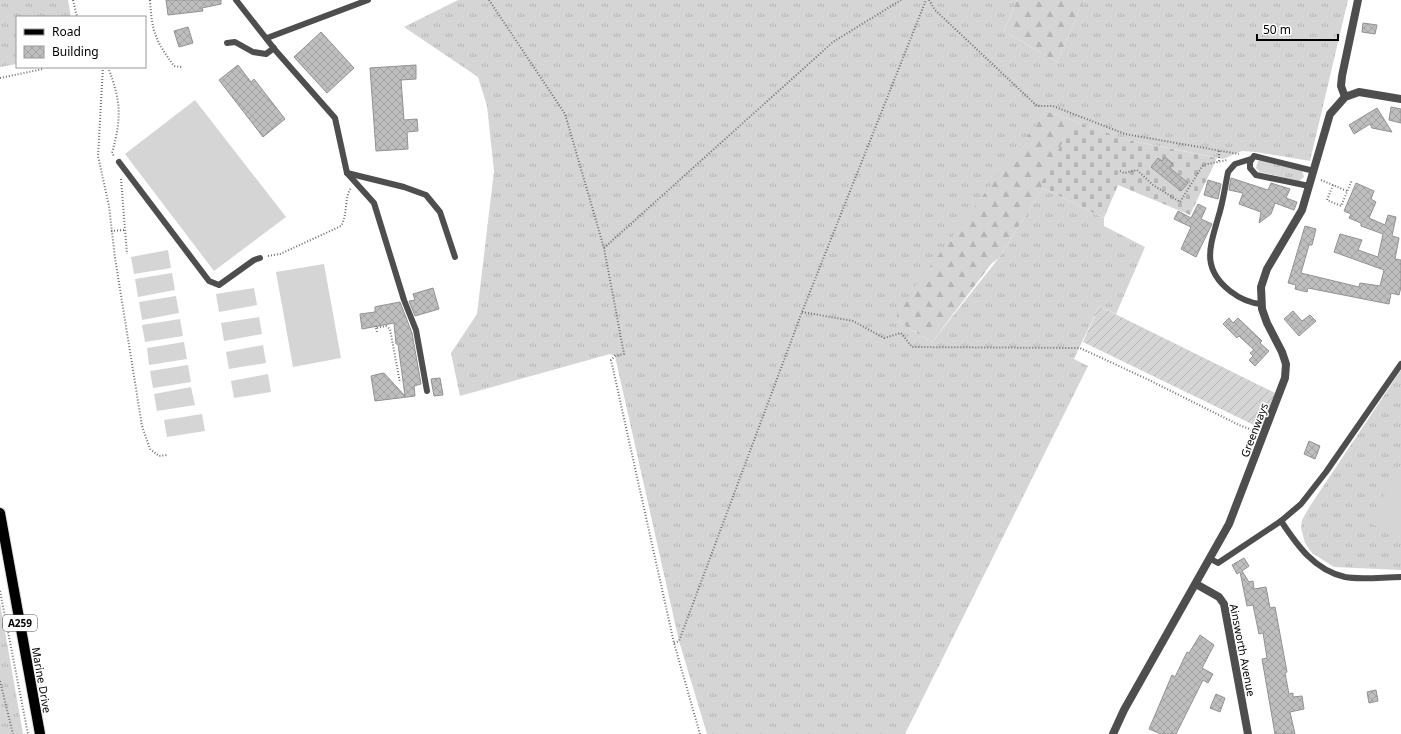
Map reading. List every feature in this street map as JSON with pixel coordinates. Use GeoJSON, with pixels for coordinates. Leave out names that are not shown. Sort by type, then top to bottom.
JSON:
{"type":"FeatureCollection","features":[{"type":"Feature","properties":{"kind":"main road","name":"Marine Drive"},"geometry":{"type":"LineString","coordinates":[[0,513],[40,734]]}},
{"type":"Feature","properties":{"kind":"street"},"geometry":{"type":"LineString","coordinates":[[1358,0],[1342,76],[1341,86],[1345,97],[1359,92],[1401,99]]}},
{"type":"Feature","properties":{"kind":"street","name":"Greenways"},"geometry":{"type":"LineString","coordinates":[[1113,734],[1124,710],[1211,559],[1229,524],[1265,434],[1285,378],[1286,364],[1282,352],[1267,323],[1261,304],[1261,287],[1265,274],[1299,216],[1328,120],[1334,107],[1345,97]]}},
{"type":"Feature","properties":{"kind":"street","name":"Ainsworth Avenue"},"geometry":{"type":"LineString","coordinates":[[1196,584],[1219,597],[1224,604],[1248,734]]}},
{"type":"Feature","properties":{"kind":"lane"},"geometry":{"type":"LineString","coordinates":[[236,0],[274,48],[335,118],[347,173],[374,203],[404,300],[416,330],[427,391]]}},
{"type":"Feature","properties":{"kind":"lane"},"geometry":{"type":"LineString","coordinates":[[267,38],[368,0]]}},
{"type":"Feature","properties":{"kind":"lane"},"geometry":{"type":"LineString","coordinates":[[227,43],[235,42],[253,52],[266,54],[274,48]]}},
{"type":"Feature","properties":{"kind":"lane"},"geometry":{"type":"LineString","coordinates":[[1261,304],[1243,300],[1223,285],[1214,271],[1210,249],[1228,172],[1236,164],[1253,158],[1314,170]]}},
{"type":"Feature","properties":{"kind":"lane"},"geometry":{"type":"LineString","coordinates":[[1253,158],[1250,168],[1256,175],[1309,186]]}},
{"type":"Feature","properties":{"kind":"lane"},"geometry":{"type":"LineString","coordinates":[[119,162],[209,281],[219,285],[254,260],[260,258]]}},
{"type":"Feature","properties":{"kind":"lane"},"geometry":{"type":"LineString","coordinates":[[347,173],[404,186],[426,195],[440,212],[455,257]]}},
{"type":"Feature","properties":{"kind":"lane"},"geometry":{"type":"LineString","coordinates":[[1211,559],[1218,563],[1281,521],[1301,504],[1326,472],[1401,364]]}},
{"type":"Feature","properties":{"kind":"lane"},"geometry":{"type":"LineString","coordinates":[[1281,521],[1304,553],[1320,566],[1332,572],[1346,577],[1401,577]]}},
{"type":"Feature","properties":{"kind":"path"},"geometry":{"type":"LineString","coordinates":[[73,0],[77,16]]}},
{"type":"Feature","properties":{"kind":"path"},"geometry":{"type":"LineString","coordinates":[[150,0],[152,27],[161,48],[174,66],[182,66]]}},
{"type":"Feature","properties":{"kind":"path"},"geometry":{"type":"LineString","coordinates":[[489,0],[565,114],[604,248],[624,354],[615,356],[611,360],[674,643],[700,734]]}},
{"type":"Feature","properties":{"kind":"path"},"geometry":{"type":"LineString","coordinates":[[604,248],[833,42],[901,0]]}},
{"type":"Feature","properties":{"kind":"path"},"geometry":{"type":"LineString","coordinates":[[674,643],[679,641],[802,312],[928,0]]}},
{"type":"Feature","properties":{"kind":"path"},"geometry":{"type":"LineString","coordinates":[[928,0],[935,10],[1037,106],[1052,106],[1125,134],[1219,150],[1253,158]]}},
{"type":"Feature","properties":{"kind":"path"},"geometry":{"type":"LineString","coordinates":[[0,78],[42,70],[42,68]]}},
{"type":"Feature","properties":{"kind":"path"},"geometry":{"type":"LineString","coordinates":[[103,68],[98,156],[105,185],[142,426],[150,449],[158,456],[167,455]]}},
{"type":"Feature","properties":{"kind":"path"},"geometry":{"type":"LineString","coordinates":[[1218,161],[1219,150]]}},
{"type":"Feature","properties":{"kind":"path"},"geometry":{"type":"LineString","coordinates":[[1120,171],[1125,173],[1137,170],[1153,185],[1180,202],[1201,167],[1208,163],[1233,159]]}},
{"type":"Feature","properties":{"kind":"path"},"geometry":{"type":"LineString","coordinates":[[1333,185],[1326,200],[1340,206],[1352,180]]}},
{"type":"Feature","properties":{"kind":"path"},"geometry":{"type":"LineString","coordinates":[[1328,183],[1347,191]]}},
{"type":"Feature","properties":{"kind":"path"},"geometry":{"type":"LineString","coordinates":[[274,255],[341,226],[346,214],[348,191],[352,186]]}},
{"type":"Feature","properties":{"kind":"path"},"geometry":{"type":"LineString","coordinates":[[111,231],[125,230]]}},
{"type":"Feature","properties":{"kind":"path"},"geometry":{"type":"LineString","coordinates":[[802,312],[854,321],[884,338],[901,333],[912,347],[1080,348],[1147,379],[1239,425],[1265,434]]}},
{"type":"Feature","properties":{"kind":"path"},"geometry":{"type":"LineString","coordinates":[[377,332],[376,327],[386,326],[390,328],[400,383]]}},
{"type":"Feature","properties":{"kind":"path"},"geometry":{"type":"LineString","coordinates":[[0,591],[28,734]]}},
{"type":"Feature","properties":{"kind":"path"},"geometry":{"type":"LineString","coordinates":[[0,681],[13,734]]}},
{"type":"Feature","properties":{"kind":"green space"},"geometry":{"type":"Polygon","coordinates":[[[0,0],[68,0],[71,16],[16,16],[16,64],[0,67],[0,0]]]}},
{"type":"Feature","properties":{"kind":"green space"},"geometry":{"type":"Polygon","coordinates":[[[458,0],[1017,0],[1004,31],[1057,62],[1084,0],[1348,0],[1310,161],[1242,151],[1223,159],[1128,140],[1046,111],[897,321],[932,342],[998,259],[1043,188],[1104,218],[1104,226],[1145,247],[1116,314],[1099,306],[1074,359],[1088,366],[905,734],[707,734],[679,641],[615,356],[610,354],[460,396],[451,353],[477,314],[494,171],[487,106],[478,77],[404,27],[458,0]]]}},
{"type":"Feature","properties":{"kind":"green space"},"geometry":{"type":"Polygon","coordinates":[[[1017,0],[1084,0],[1057,62],[1004,31],[1017,0]]]}},
{"type":"Feature","properties":{"kind":"green space"},"geometry":{"type":"Polygon","coordinates":[[[195,100],[286,217],[214,271],[125,154],[195,100]]]}},
{"type":"Feature","properties":{"kind":"green space"},"geometry":{"type":"Polygon","coordinates":[[[1046,111],[1128,140],[1043,188],[998,259],[992,263],[932,342],[897,321],[897,311],[1046,111]]]}},
{"type":"Feature","properties":{"kind":"green space"},"geometry":{"type":"Polygon","coordinates":[[[1073,121],[1128,140],[1217,158],[1190,215],[1118,185],[1104,218],[1043,188],[1041,184],[1073,121]]]}},
{"type":"Feature","properties":{"kind":"green space"},"geometry":{"type":"Polygon","coordinates":[[[1258,161],[1302,170],[1304,177],[1299,181],[1260,172],[1256,168],[1258,161]]]}},
{"type":"Feature","properties":{"kind":"green space"},"geometry":{"type":"Polygon","coordinates":[[[168,250],[171,268],[134,274],[131,257],[168,250]]]}},
{"type":"Feature","properties":{"kind":"green space"},"geometry":{"type":"Polygon","coordinates":[[[324,264],[341,358],[293,367],[276,272],[324,264]]]}},
{"type":"Feature","properties":{"kind":"green space"},"geometry":{"type":"Polygon","coordinates":[[[172,273],[175,290],[138,297],[135,279],[172,273]]]}},
{"type":"Feature","properties":{"kind":"green space"},"geometry":{"type":"Polygon","coordinates":[[[254,288],[257,305],[219,312],[216,294],[254,288]]]}},
{"type":"Feature","properties":{"kind":"green space"},"geometry":{"type":"Polygon","coordinates":[[[176,296],[179,313],[142,320],[139,302],[176,296]]]}},
{"type":"Feature","properties":{"kind":"green space"},"geometry":{"type":"Polygon","coordinates":[[[1099,306],[1275,393],[1262,429],[1083,342],[1099,306]]]}},
{"type":"Feature","properties":{"kind":"green space"},"geometry":{"type":"Polygon","coordinates":[[[259,317],[262,334],[224,341],[221,323],[259,317]]]}},
{"type":"Feature","properties":{"kind":"green space"},"geometry":{"type":"Polygon","coordinates":[[[180,319],[183,336],[145,342],[142,325],[180,319]]]}},
{"type":"Feature","properties":{"kind":"green space"},"geometry":{"type":"Polygon","coordinates":[[[184,342],[187,359],[149,365],[147,348],[184,342]]]}},
{"type":"Feature","properties":{"kind":"green space"},"geometry":{"type":"Polygon","coordinates":[[[263,345],[266,363],[229,369],[226,352],[263,345]]]}},
{"type":"Feature","properties":{"kind":"green space"},"geometry":{"type":"Polygon","coordinates":[[[188,365],[191,382],[153,388],[150,371],[188,365]]]}},
{"type":"Feature","properties":{"kind":"green space"},"geometry":{"type":"Polygon","coordinates":[[[1401,370],[1401,570],[1334,567],[1312,553],[1305,543],[1301,528],[1302,520],[1401,370]]]}},
{"type":"Feature","properties":{"kind":"green space"},"geometry":{"type":"Polygon","coordinates":[[[268,374],[271,392],[234,398],[231,381],[268,374]]]}},
{"type":"Feature","properties":{"kind":"green space"},"geometry":{"type":"Polygon","coordinates":[[[191,387],[195,405],[157,411],[154,394],[191,387]]]}},
{"type":"Feature","properties":{"kind":"green space"},"geometry":{"type":"Polygon","coordinates":[[[202,414],[205,431],[167,437],[164,420],[202,414]]]}},
{"type":"Feature","properties":{"kind":"green space"},"geometry":{"type":"Polygon","coordinates":[[[1401,464],[1401,540],[1369,522],[1401,464]]]}},
{"type":"Feature","properties":{"kind":"green space"},"geometry":{"type":"Polygon","coordinates":[[[0,603],[23,734],[0,734],[0,603]]]}},
{"type":"Feature","properties":{"kind":"building"},"geometry":{"type":"Polygon","coordinates":[[[166,0],[221,0],[221,4],[202,8],[203,11],[168,15],[166,0]]]}},
{"type":"Feature","properties":{"kind":"building"},"geometry":{"type":"Polygon","coordinates":[[[1363,23],[1377,25],[1375,34],[1362,32],[1363,23]]]}},
{"type":"Feature","properties":{"kind":"building"},"geometry":{"type":"Polygon","coordinates":[[[188,27],[193,43],[179,47],[174,31],[188,27]]]}},
{"type":"Feature","properties":{"kind":"building"},"geometry":{"type":"Polygon","coordinates":[[[321,32],[354,68],[327,93],[294,57],[321,32]]]}},
{"type":"Feature","properties":{"kind":"building"},"geometry":{"type":"Polygon","coordinates":[[[238,65],[251,82],[254,79],[285,119],[263,137],[219,80],[238,65]]]}},
{"type":"Feature","properties":{"kind":"building"},"geometry":{"type":"Polygon","coordinates":[[[416,65],[416,79],[401,80],[404,120],[417,119],[418,131],[407,132],[408,149],[376,151],[370,68],[416,65]]]}},
{"type":"Feature","properties":{"kind":"building"},"geometry":{"type":"Polygon","coordinates":[[[1391,107],[1401,109],[1401,123],[1389,120],[1391,107]]]}},
{"type":"Feature","properties":{"kind":"building"},"geometry":{"type":"Polygon","coordinates":[[[1377,108],[1392,132],[1372,128],[1370,124],[1354,134],[1349,125],[1377,108]]]}},
{"type":"Feature","properties":{"kind":"building"},"geometry":{"type":"Polygon","coordinates":[[[1165,157],[1173,164],[1170,168],[1188,183],[1181,191],[1151,167],[1158,158],[1162,161],[1165,157]]]}},
{"type":"Feature","properties":{"kind":"building"},"geometry":{"type":"Polygon","coordinates":[[[1231,178],[1268,190],[1271,183],[1290,189],[1286,198],[1297,202],[1294,210],[1275,203],[1271,214],[1259,223],[1261,212],[1239,204],[1243,193],[1229,190],[1231,178]]]}},
{"type":"Feature","properties":{"kind":"building"},"geometry":{"type":"Polygon","coordinates":[[[1208,180],[1221,184],[1218,199],[1204,195],[1208,180]]]}},
{"type":"Feature","properties":{"kind":"building"},"geometry":{"type":"Polygon","coordinates":[[[1356,183],[1374,191],[1371,199],[1376,202],[1369,218],[1385,225],[1388,215],[1396,217],[1392,236],[1399,238],[1395,259],[1401,260],[1401,287],[1399,295],[1391,293],[1389,304],[1308,288],[1307,292],[1295,289],[1296,285],[1288,283],[1305,226],[1316,229],[1312,245],[1309,245],[1301,273],[1359,287],[1360,283],[1380,286],[1384,270],[1334,252],[1340,234],[1362,240],[1358,250],[1378,257],[1383,234],[1361,226],[1361,223],[1349,218],[1351,214],[1344,211],[1356,183]]]}},
{"type":"Feature","properties":{"kind":"building"},"geometry":{"type":"Polygon","coordinates":[[[1198,204],[1206,208],[1201,219],[1212,224],[1196,257],[1181,249],[1191,227],[1174,219],[1178,211],[1191,218],[1198,204]]]}},
{"type":"Feature","properties":{"kind":"building"},"geometry":{"type":"Polygon","coordinates":[[[433,288],[439,309],[415,316],[409,301],[415,300],[413,294],[433,288]]]}},
{"type":"Feature","properties":{"kind":"building"},"geometry":{"type":"Polygon","coordinates":[[[400,302],[412,333],[421,384],[414,386],[415,396],[375,401],[371,376],[384,373],[405,396],[398,344],[396,344],[394,323],[362,329],[360,314],[375,312],[375,307],[400,302]]]}},
{"type":"Feature","properties":{"kind":"building"},"geometry":{"type":"Polygon","coordinates":[[[1293,311],[1302,321],[1310,315],[1316,321],[1299,336],[1284,319],[1293,311]]]}},
{"type":"Feature","properties":{"kind":"building"},"geometry":{"type":"Polygon","coordinates":[[[1229,318],[1233,323],[1238,318],[1262,341],[1260,343],[1269,351],[1255,366],[1249,360],[1253,356],[1250,353],[1254,350],[1239,336],[1237,338],[1223,324],[1229,318]]]}},
{"type":"Feature","properties":{"kind":"building"},"geometry":{"type":"Polygon","coordinates":[[[440,378],[443,395],[434,396],[431,379],[440,378]]]}},
{"type":"Feature","properties":{"kind":"building"},"geometry":{"type":"Polygon","coordinates":[[[1309,441],[1320,446],[1315,459],[1304,454],[1309,441]]]}},
{"type":"Feature","properties":{"kind":"building"},"geometry":{"type":"Polygon","coordinates":[[[1244,558],[1249,566],[1242,571],[1249,582],[1253,581],[1254,589],[1266,587],[1270,608],[1275,607],[1287,672],[1285,673],[1289,694],[1293,693],[1293,697],[1302,696],[1304,709],[1290,712],[1295,734],[1275,734],[1262,659],[1267,658],[1263,633],[1259,634],[1253,605],[1247,606],[1240,572],[1237,574],[1232,565],[1244,558]]]}},
{"type":"Feature","properties":{"kind":"building"},"geometry":{"type":"Polygon","coordinates":[[[1200,635],[1214,645],[1202,668],[1213,674],[1208,683],[1203,680],[1176,734],[1161,734],[1149,729],[1172,675],[1175,677],[1187,652],[1189,653],[1200,635]]]}},
{"type":"Feature","properties":{"kind":"building"},"geometry":{"type":"Polygon","coordinates":[[[1376,690],[1378,701],[1369,703],[1367,692],[1376,690]]]}},
{"type":"Feature","properties":{"kind":"building"},"geometry":{"type":"Polygon","coordinates":[[[1216,694],[1225,698],[1220,712],[1210,708],[1216,694]]]}}]}
